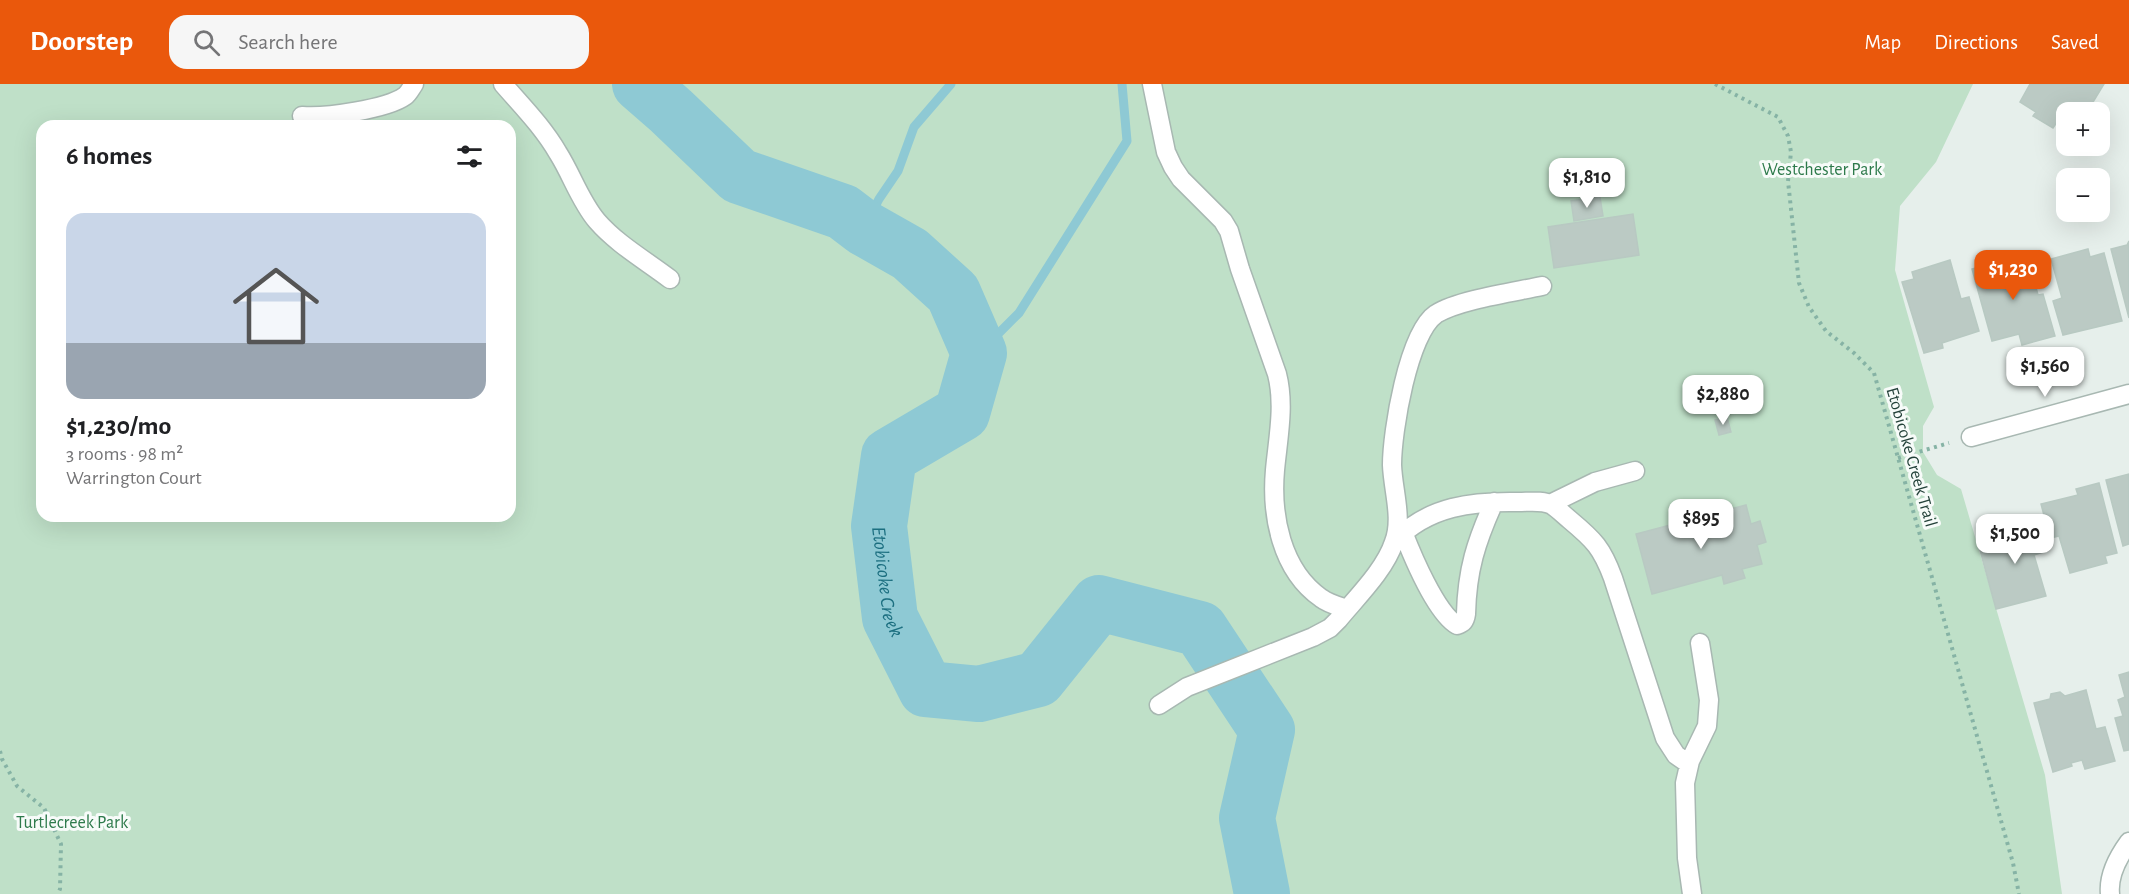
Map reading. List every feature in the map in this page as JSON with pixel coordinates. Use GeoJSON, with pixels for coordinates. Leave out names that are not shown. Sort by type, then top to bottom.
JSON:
{"type":"FeatureCollection","features":[{"type":"Feature","properties":{"kind":"street"},"geometry":{"type":"LineString","coordinates":[[302,116],[329,115],[383,105],[403,97],[414,84]]}},
{"type":"Feature","properties":{"kind":"street"},"geometry":{"type":"LineString","coordinates":[[503,84],[557,151],[585,205],[598,222],[618,241],[670,279]]}},
{"type":"Feature","properties":{"kind":"street"},"geometry":{"type":"LineString","coordinates":[[1152,84],[1166,152],[1181,178],[1223,221],[1229,231],[1280,384],[1274,491],[1278,529],[1284,546],[1297,573],[1312,590],[1322,599],[1347,609]]}},
{"type":"Feature","properties":{"kind":"street"},"geometry":{"type":"LineString","coordinates":[[1494,502],[1475,549],[1468,576],[1465,620],[1457,625],[1450,620],[1431,592],[1412,553],[1399,536],[1393,478],[1394,431],[1404,384],[1423,329],[1434,316],[1450,308],[1542,286]]}},
{"type":"Feature","properties":{"kind":"street"},"geometry":{"type":"LineString","coordinates":[[1971,437],[2129,394]]}},
{"type":"Feature","properties":{"kind":"street"},"geometry":{"type":"LineString","coordinates":[[1159,705],[1187,687],[1330,628],[1385,560],[1399,536],[1415,523],[1464,505],[1494,502],[1550,504],[1594,482],[1635,471]]}},
{"type":"Feature","properties":{"kind":"street"},"geometry":{"type":"LineString","coordinates":[[1550,504],[1593,539],[1603,553],[1665,738],[1676,755],[1689,764]]}},
{"type":"Feature","properties":{"kind":"street"},"geometry":{"type":"LineString","coordinates":[[1692,894],[1687,858],[1685,783],[1689,764],[1705,732],[1708,713],[1707,683],[1700,643]]}},
{"type":"Feature","properties":{"kind":"street"},"geometry":{"type":"LineString","coordinates":[[2110,894],[2109,887],[2114,867],[2129,842]]}},
{"type":"Feature","properties":{"kind":"path","name":"Etobicoke Creek Trail"},"geometry":{"type":"LineString","coordinates":[[1715,84],[1778,117],[1788,136],[1791,152],[1788,181],[1799,283],[1809,308],[1826,331],[1874,373],[2013,863],[2019,894]]}},
{"type":"Feature","properties":{"kind":"path"},"geometry":{"type":"LineString","coordinates":[[1898,458],[1971,437]]}},
{"type":"Feature","properties":{"kind":"path"},"geometry":{"type":"LineString","coordinates":[[0,751],[2,759],[18,786],[44,808],[61,844],[58,894]]}},
{"type":"Feature","properties":{"kind":"green space"},"geometry":{"type":"Polygon","coordinates":[[[0,84],[1973,84],[1936,162],[1900,206],[1895,270],[1934,407],[1923,426],[1923,452],[1937,475],[1961,489],[2045,775],[2062,894],[0,894],[0,84]]]}},
{"type":"Feature","properties":{"kind":"building"},"geometry":{"type":"Polygon","coordinates":[[[2030,84],[2104,84],[2093,102],[2056,102],[2056,124],[2053,128],[2033,116],[2036,112],[2020,102],[2030,84]]]}},
{"type":"Feature","properties":{"kind":"building"},"geometry":{"type":"Polygon","coordinates":[[[1600,197],[1603,216],[1574,221],[1571,201],[1600,197]]]}},
{"type":"Feature","properties":{"kind":"building"},"geometry":{"type":"Polygon","coordinates":[[[1633,214],[1639,255],[1554,268],[1548,227],[1633,214]]]}},
{"type":"Feature","properties":{"kind":"building"},"geometry":{"type":"Polygon","coordinates":[[[2129,241],[2129,318],[2111,249],[2127,245],[2129,241]]]}},
{"type":"Feature","properties":{"kind":"building"},"geometry":{"type":"Polygon","coordinates":[[[2088,249],[2090,257],[2104,253],[2122,321],[2063,335],[2053,301],[2062,298],[2051,259],[2088,249]]]}},
{"type":"Feature","properties":{"kind":"building"},"geometry":{"type":"Polygon","coordinates":[[[2027,254],[2038,295],[2043,294],[2055,336],[2022,345],[2019,334],[1992,341],[1972,269],[2027,254]]]}},
{"type":"Feature","properties":{"kind":"building"},"geometry":{"type":"Polygon","coordinates":[[[1950,260],[1961,299],[1969,297],[1979,331],[1942,343],[1943,348],[1924,353],[1902,282],[1914,279],[1912,272],[1950,260]]]}},
{"type":"Feature","properties":{"kind":"building"},"geometry":{"type":"Polygon","coordinates":[[[1727,417],[1731,432],[1719,435],[1715,420],[1727,417]]]}},
{"type":"Feature","properties":{"kind":"building"},"geometry":{"type":"Polygon","coordinates":[[[2129,474],[2129,544],[2123,546],[2106,480],[2129,474]]]}},
{"type":"Feature","properties":{"kind":"building"},"geometry":{"type":"Polygon","coordinates":[[[2099,483],[2117,553],[2105,556],[2107,563],[2070,573],[2059,536],[2050,538],[2041,504],[2078,495],[2076,489],[2099,483]]]}},
{"type":"Feature","properties":{"kind":"building"},"geometry":{"type":"Polygon","coordinates":[[[1746,505],[1751,524],[1760,521],[1766,542],[1757,545],[1762,564],[1742,569],[1745,578],[1724,584],[1722,575],[1652,594],[1636,534],[1746,505]]]}},
{"type":"Feature","properties":{"kind":"building"},"geometry":{"type":"Polygon","coordinates":[[[2038,520],[2047,551],[2034,555],[2046,596],[1996,609],[1978,543],[2000,537],[2001,542],[2008,540],[2004,529],[2038,520]]]}},
{"type":"Feature","properties":{"kind":"building"},"geometry":{"type":"Polygon","coordinates":[[[2129,672],[2129,750],[2124,751],[2115,718],[2123,716],[2118,700],[2125,697],[2119,675],[2129,672]]]}},
{"type":"Feature","properties":{"kind":"building"},"geometry":{"type":"Polygon","coordinates":[[[2086,690],[2096,729],[2105,727],[2115,761],[2085,769],[2082,760],[2053,772],[2034,703],[2050,699],[2051,694],[2060,692],[2065,696],[2086,690]]]}},
{"type":"Feature","properties":{"kind":"waterway","name":"Etobicoke Creek"},"geometry":{"type":"LineString","coordinates":[[640,84],[739,176],[843,212],[864,228],[910,254],[953,293],[979,353],[962,413],[889,456],[879,526],[890,618],[926,689],[979,694],[1038,679],[1099,603],[1200,629],[1267,730],[1247,818],[1262,894]]}},
{"type":"Feature","properties":{"kind":"waterway"},"geometry":{"type":"LineString","coordinates":[[864,228],[879,199],[898,171],[914,127],[951,84]]}},
{"type":"Feature","properties":{"kind":"waterway"},"geometry":{"type":"LineString","coordinates":[[979,353],[1019,313],[1127,141],[1122,84]]}},
{"type":"Feature","properties":{"kind":"park label","name":"Westchester Park"},"geometry":{"type":"Point","coordinates":[1822,169]}},
{"type":"Feature","properties":{"kind":"park label","name":"Turtlecreek Park"},"geometry":{"type":"Point","coordinates":[72,822]}}]}
